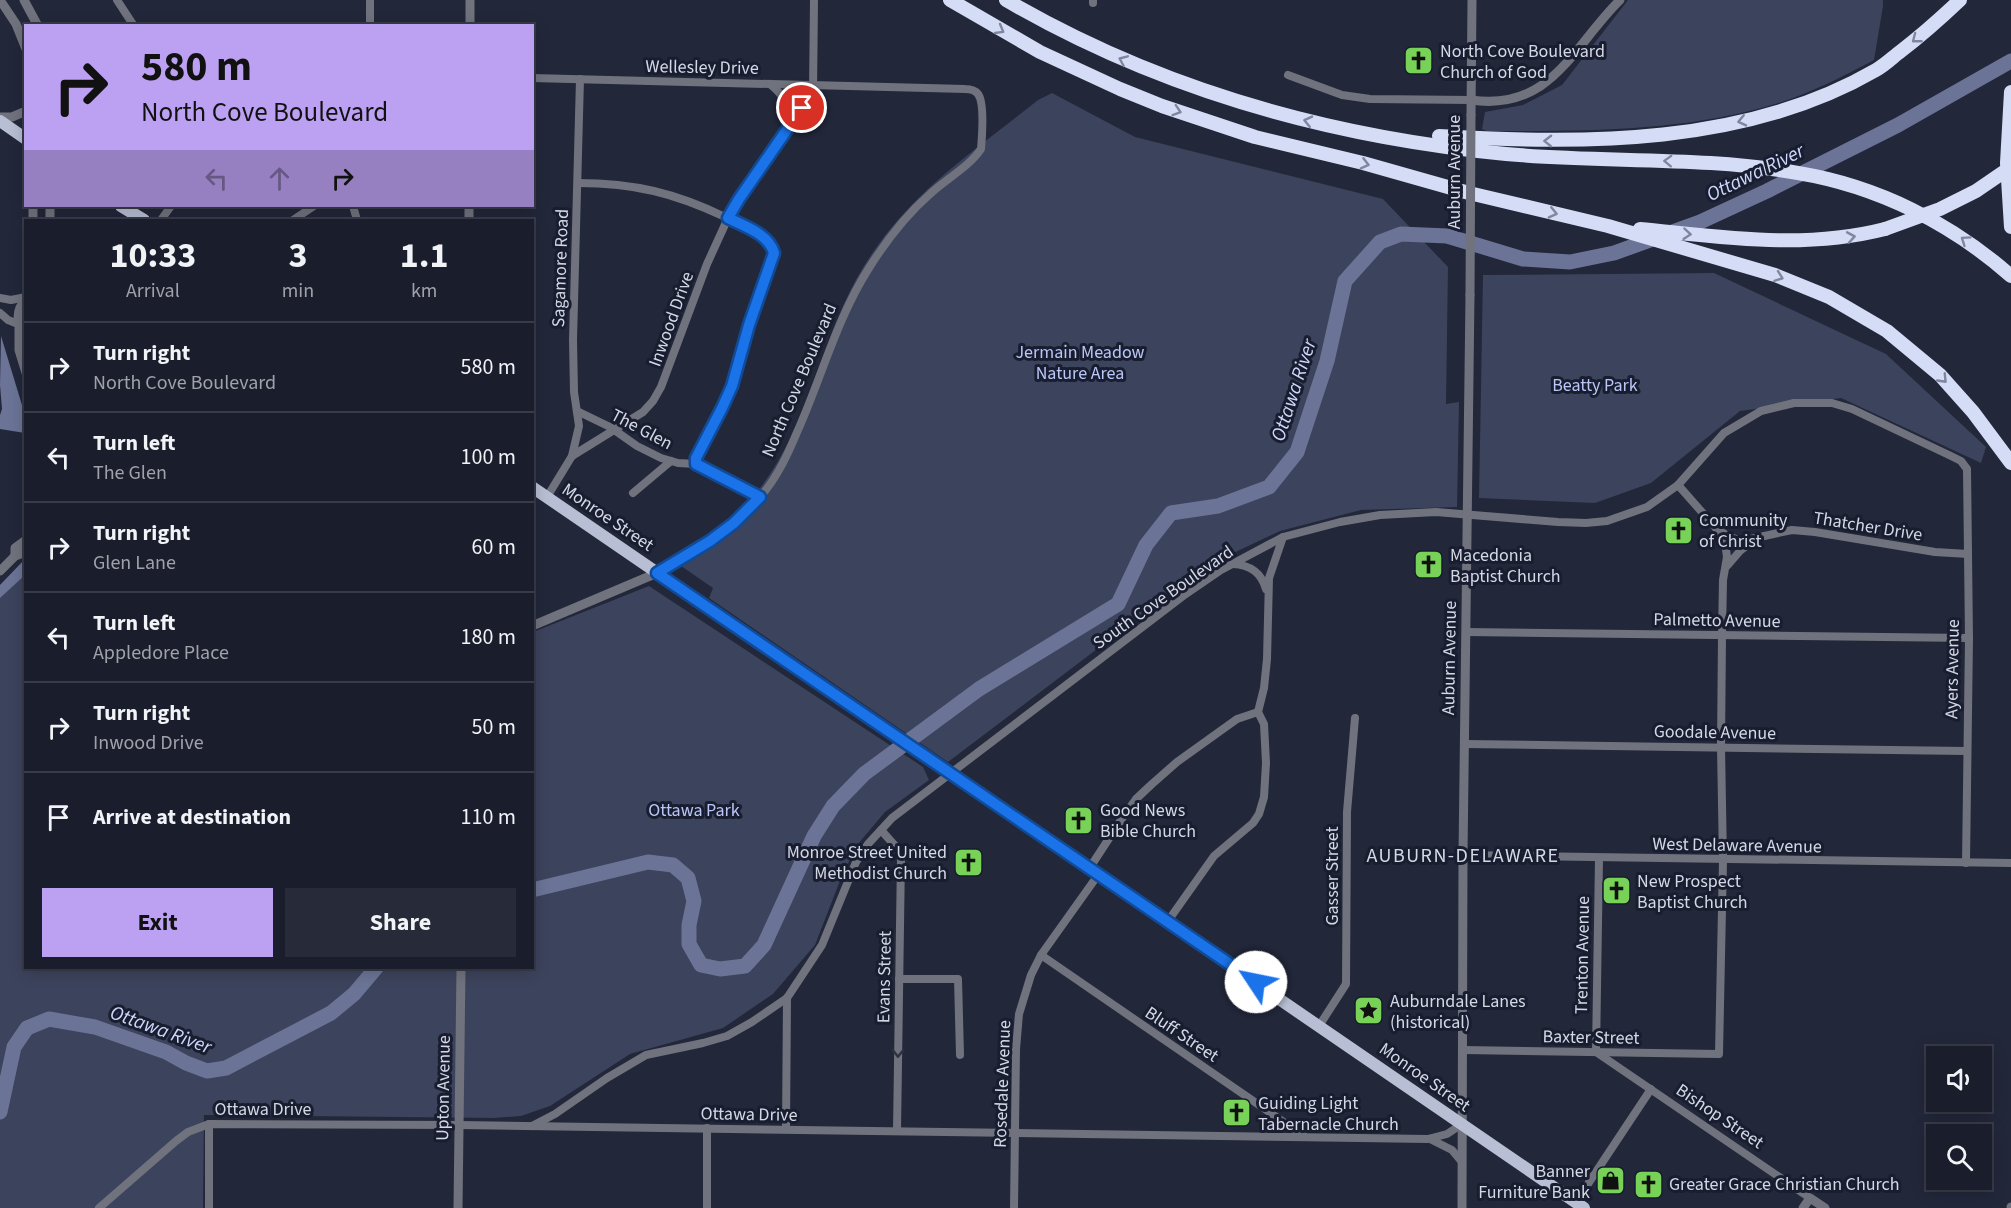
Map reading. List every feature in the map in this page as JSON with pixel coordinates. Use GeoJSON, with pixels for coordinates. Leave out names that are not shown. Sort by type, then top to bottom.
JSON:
{"type":"FeatureCollection","features":[{"type":"Feature","properties":{"kind":"highway"},"geometry":{"type":"LineString","coordinates":[[950,0],[1040,52],[1120,90],[1162,106],[1265,139],[1363,163],[1469,193],[1602,224],[1775,275],[1829,297],[1887,331],[1940,375],[1978,419],[2011,464]]}},
{"type":"Feature","properties":{"kind":"highway"},"geometry":{"type":"LineString","coordinates":[[1006,0],[1097,48],[1177,82],[1294,118],[1365,133],[1506,154],[1726,165],[1799,173],[1854,187],[1911,208],[1951,230],[2011,276]]}},
{"type":"Feature","properties":{"kind":"highway"},"geometry":{"type":"LineString","coordinates":[[1365,133],[1564,141],[1680,133],[1733,123],[1786,110],[1877,70],[1960,0]]}},
{"type":"Feature","properties":{"kind":"highway"},"geometry":{"type":"LineString","coordinates":[[2011,92],[2007,163],[2011,227]]}},
{"type":"Feature","properties":{"kind":"highway"},"geometry":{"type":"LineString","coordinates":[[1602,224],[1774,242],[1841,238],[1885,229],[1940,209],[1976,191],[2011,167]]}},
{"type":"Feature","properties":{"kind":"main road"},"geometry":{"type":"LineString","coordinates":[[0,119],[24,137]]}},
{"type":"Feature","properties":{"kind":"main road"},"geometry":{"type":"LineString","coordinates":[[123,207],[142,219]]}},
{"type":"Feature","properties":{"kind":"main road","name":"Monroe Street"},"geometry":{"type":"LineString","coordinates":[[534,488],[1580,1205]]}},
{"type":"Feature","properties":{"kind":"street"},"geometry":{"type":"LineString","coordinates":[[0,0],[16,24],[24,43]]}},
{"type":"Feature","properties":{"kind":"street"},"geometry":{"type":"LineString","coordinates":[[24,0],[37,24]]}},
{"type":"Feature","properties":{"kind":"street"},"geometry":{"type":"LineString","coordinates":[[117,0],[133,24]]}},
{"type":"Feature","properties":{"kind":"street"},"geometry":{"type":"LineString","coordinates":[[370,0],[370,24]]}},
{"type":"Feature","properties":{"kind":"street"},"geometry":{"type":"LineString","coordinates":[[470,0],[470,24]]}},
{"type":"Feature","properties":{"kind":"street","name":"Inwood Drive"},"geometry":{"type":"LineString","coordinates":[[547,497],[572,456],[643,412],[661,387],[707,264],[728,218],[813,93],[814,0]]}},
{"type":"Feature","properties":{"kind":"street","name":"Auburn Avenue"},"geometry":{"type":"LineString","coordinates":[[1462,1208],[1463,855],[1472,0]]}},
{"type":"Feature","properties":{"kind":"street"},"geometry":{"type":"LineString","coordinates":[[1288,75],[1342,95],[1370,99],[1507,100],[1537,90],[1557,74],[1615,2]]}},
{"type":"Feature","properties":{"kind":"street","name":"Wellesley Drive"},"geometry":{"type":"LineString","coordinates":[[534,78],[965,89],[978,93]]}},
{"type":"Feature","properties":{"kind":"street","name":"Sagamore Road"},"geometry":{"type":"LineString","coordinates":[[572,456],[579,426],[573,382],[573,340],[580,79]]}},
{"type":"Feature","properties":{"kind":"street"},"geometry":{"type":"LineString","coordinates":[[770,84],[781,92],[790,111],[792,123]]}},
{"type":"Feature","properties":{"kind":"street","name":"North Cove Boulevard"},"geometry":{"type":"LineString","coordinates":[[534,625],[657,573],[710,541],[734,523],[760,497],[780,469],[814,395],[840,324],[869,268],[897,228],[929,195],[976,156],[981,149],[982,101],[978,93]]}},
{"type":"Feature","properties":{"kind":"street"},"geometry":{"type":"LineString","coordinates":[[0,119],[24,112]]}},
{"type":"Feature","properties":{"kind":"street"},"geometry":{"type":"LineString","coordinates":[[578,183],[611,183],[641,187],[698,204],[750,228],[772,246],[774,253],[749,325],[732,386],[699,450],[696,464]]}},
{"type":"Feature","properties":{"kind":"street"},"geometry":{"type":"LineString","coordinates":[[294,219],[312,207]]}},
{"type":"Feature","properties":{"kind":"street"},"geometry":{"type":"LineString","coordinates":[[0,298],[24,302],[18,316],[21,329],[19,350],[24,366]]}},
{"type":"Feature","properties":{"kind":"street"},"geometry":{"type":"LineString","coordinates":[[0,313],[21,329]]}},
{"type":"Feature","properties":{"kind":"street","name":"South Cove Boulevard"},"geometry":{"type":"LineString","coordinates":[[532,1126],[555,1114],[607,1078],[646,1055],[727,1036],[787,998],[822,945],[856,862],[881,830],[905,807],[945,770],[1183,596],[1233,564],[1283,537],[1340,522],[1380,515],[1436,512],[1586,523],[1606,521],[1647,507],[1678,486],[1724,434],[1761,411],[1794,403],[1832,403],[1852,409],[1960,461],[1967,469],[1969,476]]}},
{"type":"Feature","properties":{"kind":"street","name":"The Glen"},"geometry":{"type":"LineString","coordinates":[[577,411],[615,430],[637,446],[671,461],[696,464],[760,497]]}},
{"type":"Feature","properties":{"kind":"street"},"geometry":{"type":"LineString","coordinates":[[633,493],[671,461]]}},
{"type":"Feature","properties":{"kind":"street","name":"Ayers Avenue"},"geometry":{"type":"LineString","coordinates":[[1966,863],[1969,476]]}},
{"type":"Feature","properties":{"kind":"street","name":"Thatcher Drive"},"geometry":{"type":"LineString","coordinates":[[1678,486],[1716,528],[1741,541],[1792,530],[1935,552],[1968,554]]}},
{"type":"Feature","properties":{"kind":"street"},"geometry":{"type":"LineString","coordinates":[[1716,528],[1727,550],[1723,580],[1722,635],[1723,860]]}},
{"type":"Feature","properties":{"kind":"street"},"geometry":{"type":"LineString","coordinates":[[1168,921],[1214,856],[1253,823],[1259,814],[1264,797],[1266,764],[1264,724],[1258,712],[1264,688],[1267,659],[1269,578],[1283,537]]}},
{"type":"Feature","properties":{"kind":"street"},"geometry":{"type":"LineString","coordinates":[[1726,567],[1740,551],[1756,539]]}},
{"type":"Feature","properties":{"kind":"street"},"geometry":{"type":"LineString","coordinates":[[15,556],[15,548],[24,541]]}},
{"type":"Feature","properties":{"kind":"street"},"geometry":{"type":"LineString","coordinates":[[0,571],[15,556],[24,553]]}},
{"type":"Feature","properties":{"kind":"street"},"geometry":{"type":"LineString","coordinates":[[1233,564],[1242,565],[1259,574],[1268,593]]}},
{"type":"Feature","properties":{"kind":"street","name":"Palmetto Avenue"},"geometry":{"type":"LineString","coordinates":[[1466,632],[1968,638]]}},
{"type":"Feature","properties":{"kind":"street","name":"Rosedale Avenue"},"geometry":{"type":"LineString","coordinates":[[1014,1208],[1016,1049],[1019,1014],[1031,975],[1123,817],[1152,784],[1177,762],[1237,718],[1258,712]]}},
{"type":"Feature","properties":{"kind":"street","name":"Gasser Street"},"geometry":{"type":"LineString","coordinates":[[1319,1026],[1346,984],[1347,812],[1355,718]]}},
{"type":"Feature","properties":{"kind":"street","name":"Goodale Avenue"},"geometry":{"type":"LineString","coordinates":[[1464,744],[1966,751]]}},
{"type":"Feature","properties":{"kind":"street","name":"Evans Street"},"geometry":{"type":"LineString","coordinates":[[881,830],[897,848],[901,858],[897,1131]]}},
{"type":"Feature","properties":{"kind":"street","name":"West Delaware Avenue"},"geometry":{"type":"LineString","coordinates":[[1463,855],[2011,864]]}},
{"type":"Feature","properties":{"kind":"street","name":"Trenton Avenue"},"geometry":{"type":"LineString","coordinates":[[1596,1052],[1599,858]]}},
{"type":"Feature","properties":{"kind":"street","name":"Baxter Street"},"geometry":{"type":"LineString","coordinates":[[1463,1050],[1719,1054],[1723,860]]}},
{"type":"Feature","properties":{"kind":"street","name":"Bluff Street"},"geometry":{"type":"LineString","coordinates":[[1041,955],[1305,1137]]}},
{"type":"Feature","properties":{"kind":"street","name":"Upton Avenue"},"geometry":{"type":"LineString","coordinates":[[458,1208],[461,969]]}},
{"type":"Feature","properties":{"kind":"street"},"geometry":{"type":"LineString","coordinates":[[899,979],[958,980],[960,1055]]}},
{"type":"Feature","properties":{"kind":"street"},"geometry":{"type":"LineString","coordinates":[[786,1130],[787,998]]}},
{"type":"Feature","properties":{"kind":"street","name":"Bishop Street"},"geometry":{"type":"LineString","coordinates":[[1596,1052],[1825,1208]]}},
{"type":"Feature","properties":{"kind":"street"},"geometry":{"type":"LineString","coordinates":[[1580,1205],[1651,1089]]}},
{"type":"Feature","properties":{"kind":"street"},"geometry":{"type":"LineString","coordinates":[[209,1124],[209,1208]]}},
{"type":"Feature","properties":{"kind":"street","name":"Ottawa Drive"},"geometry":{"type":"LineString","coordinates":[[99,1208],[176,1141],[188,1132],[209,1124],[707,1128],[1428,1139],[1447,1134],[1462,1124]]}},
{"type":"Feature","properties":{"kind":"street"},"geometry":{"type":"LineString","coordinates":[[707,1128],[707,1208]]}},
{"type":"Feature","properties":{"kind":"street","name":"Ottawa Drive"},"geometry":{"type":"LineString","coordinates":[[1428,1139],[1445,1145],[1458,1155],[1462,1162]]}},
{"type":"Feature","properties":{"kind":"street"},"geometry":{"type":"LineString","coordinates":[[1803,1208],[1810,1198]]}},
{"type":"Feature","properties":{"kind":"green space"},"geometry":{"type":"Polygon","coordinates":[[[1628,0],[1883,0],[1883,6],[1874,60],[1848,74],[1779,103],[1731,115],[1662,126],[1557,131],[1487,131],[1482,129],[1485,112],[1523,105],[1562,85],[1628,0]]]}},
{"type":"Feature","properties":{"kind":"green space","name":"Jermain Meadow Nature Area"},"geometry":{"type":"Polygon","coordinates":[[[1052,93],[1135,137],[1383,199],[1448,267],[1446,404],[1459,402],[1457,507],[1361,510],[1280,531],[1208,565],[948,762],[709,598],[713,588],[671,559],[728,521],[757,492],[775,466],[803,410],[849,293],[881,240],[921,196],[966,156],[1038,100],[1052,93]]]}},
{"type":"Feature","properties":{"kind":"green space","name":"Beatty Park"},"geometry":{"type":"Polygon","coordinates":[[[1714,273],[1886,354],[1986,447],[1981,463],[1841,398],[1740,411],[1651,483],[1595,503],[1479,498],[1483,275],[1714,273]]]}},
{"type":"Feature","properties":{"kind":"green space","name":"Ottawa Park"},"geometry":{"type":"Polygon","coordinates":[[[24,575],[24,969],[534,969],[534,632],[649,586],[923,767],[929,780],[885,812],[858,844],[843,873],[815,945],[773,994],[723,1028],[630,1054],[550,1106],[521,1116],[494,1118],[204,1115],[203,1208],[0,1208],[0,596],[24,575]]]}},
{"type":"Feature","properties":{"kind":"shaded area"},"geometry":{"type":"Polygon","coordinates":[[[1,336],[24,412],[24,433],[0,429],[2,409],[1,336]]]}},
{"type":"Feature","properties":{"kind":"shaded area"},"geometry":{"type":"Polygon","coordinates":[[[24,560],[24,576],[0,598],[0,585],[24,560]]]}},
{"type":"Feature","properties":{"kind":"waterway","name":"Ottawa River"},"geometry":{"type":"LineString","coordinates":[[534,890],[648,862],[673,865],[688,878],[694,901],[689,925],[689,944],[701,965],[720,969],[745,966],[764,945],[814,836],[833,806],[864,774],[979,689],[1118,604],[1146,545],[1171,513],[1218,506],[1269,487],[1297,452],[1327,361],[1345,281],[1380,242],[1401,234],[1447,236],[1523,259],[1570,262],[1614,253],[1700,222],[1767,191],[1898,125],[2011,61]]}},
{"type":"Feature","properties":{"kind":"waterway","name":"Ottawa River"},"geometry":{"type":"LineString","coordinates":[[0,1112],[14,1047],[27,1028],[49,1019],[95,1027],[166,1052],[207,1071],[226,1068],[331,1013],[354,994],[375,969]]}},
{"type":"Feature","properties":{"kind":"place","name":"North Cove Boulevard Church of God"},"geometry":{"type":"Point","coordinates":[1419,61]}},
{"type":"Feature","properties":{"kind":"place","name":"Community of Christ"},"geometry":{"type":"Point","coordinates":[1678,530]}},
{"type":"Feature","properties":{"kind":"place","name":"Macedonia Baptist Church"},"geometry":{"type":"Point","coordinates":[1429,565]}},
{"type":"Feature","properties":{"kind":"place","name":"Good News Bible Church"},"geometry":{"type":"Point","coordinates":[1079,820]}},
{"type":"Feature","properties":{"kind":"place","name":"Monroe Street United Methodist Church"},"geometry":{"type":"Point","coordinates":[968,862]}},
{"type":"Feature","properties":{"kind":"place","name":"New Prospect Baptist Church"},"geometry":{"type":"Point","coordinates":[1616,891]}},
{"type":"Feature","properties":{"kind":"place","name":"Auburndale Lanes (historical)"},"geometry":{"type":"Point","coordinates":[1369,1011]}},
{"type":"Feature","properties":{"kind":"place","name":"Guiding Light Tabernacle Church"},"geometry":{"type":"Point","coordinates":[1237,1113]}},
{"type":"Feature","properties":{"kind":"place","name":"Banner Furniture Bank"},"geometry":{"type":"Point","coordinates":[1611,1181]}},
{"type":"Feature","properties":{"kind":"place","name":"Greater Grace Christian Church"},"geometry":{"type":"Point","coordinates":[1648,1184]}},
{"type":"Feature","properties":{"kind":"district","name":"AUBURN-DELAWARE"},"geometry":{"type":"Point","coordinates":[1463,855]}},
{"type":"Feature","properties":{"kind":"route"},"geometry":{"type":"LineString","coordinates":[[802,108],[728,218],[750,228],[766,239],[774,253],[749,325],[732,386],[696,458],[696,464],[760,497],[734,523],[710,541],[657,573],[1256,982]]}}]}
